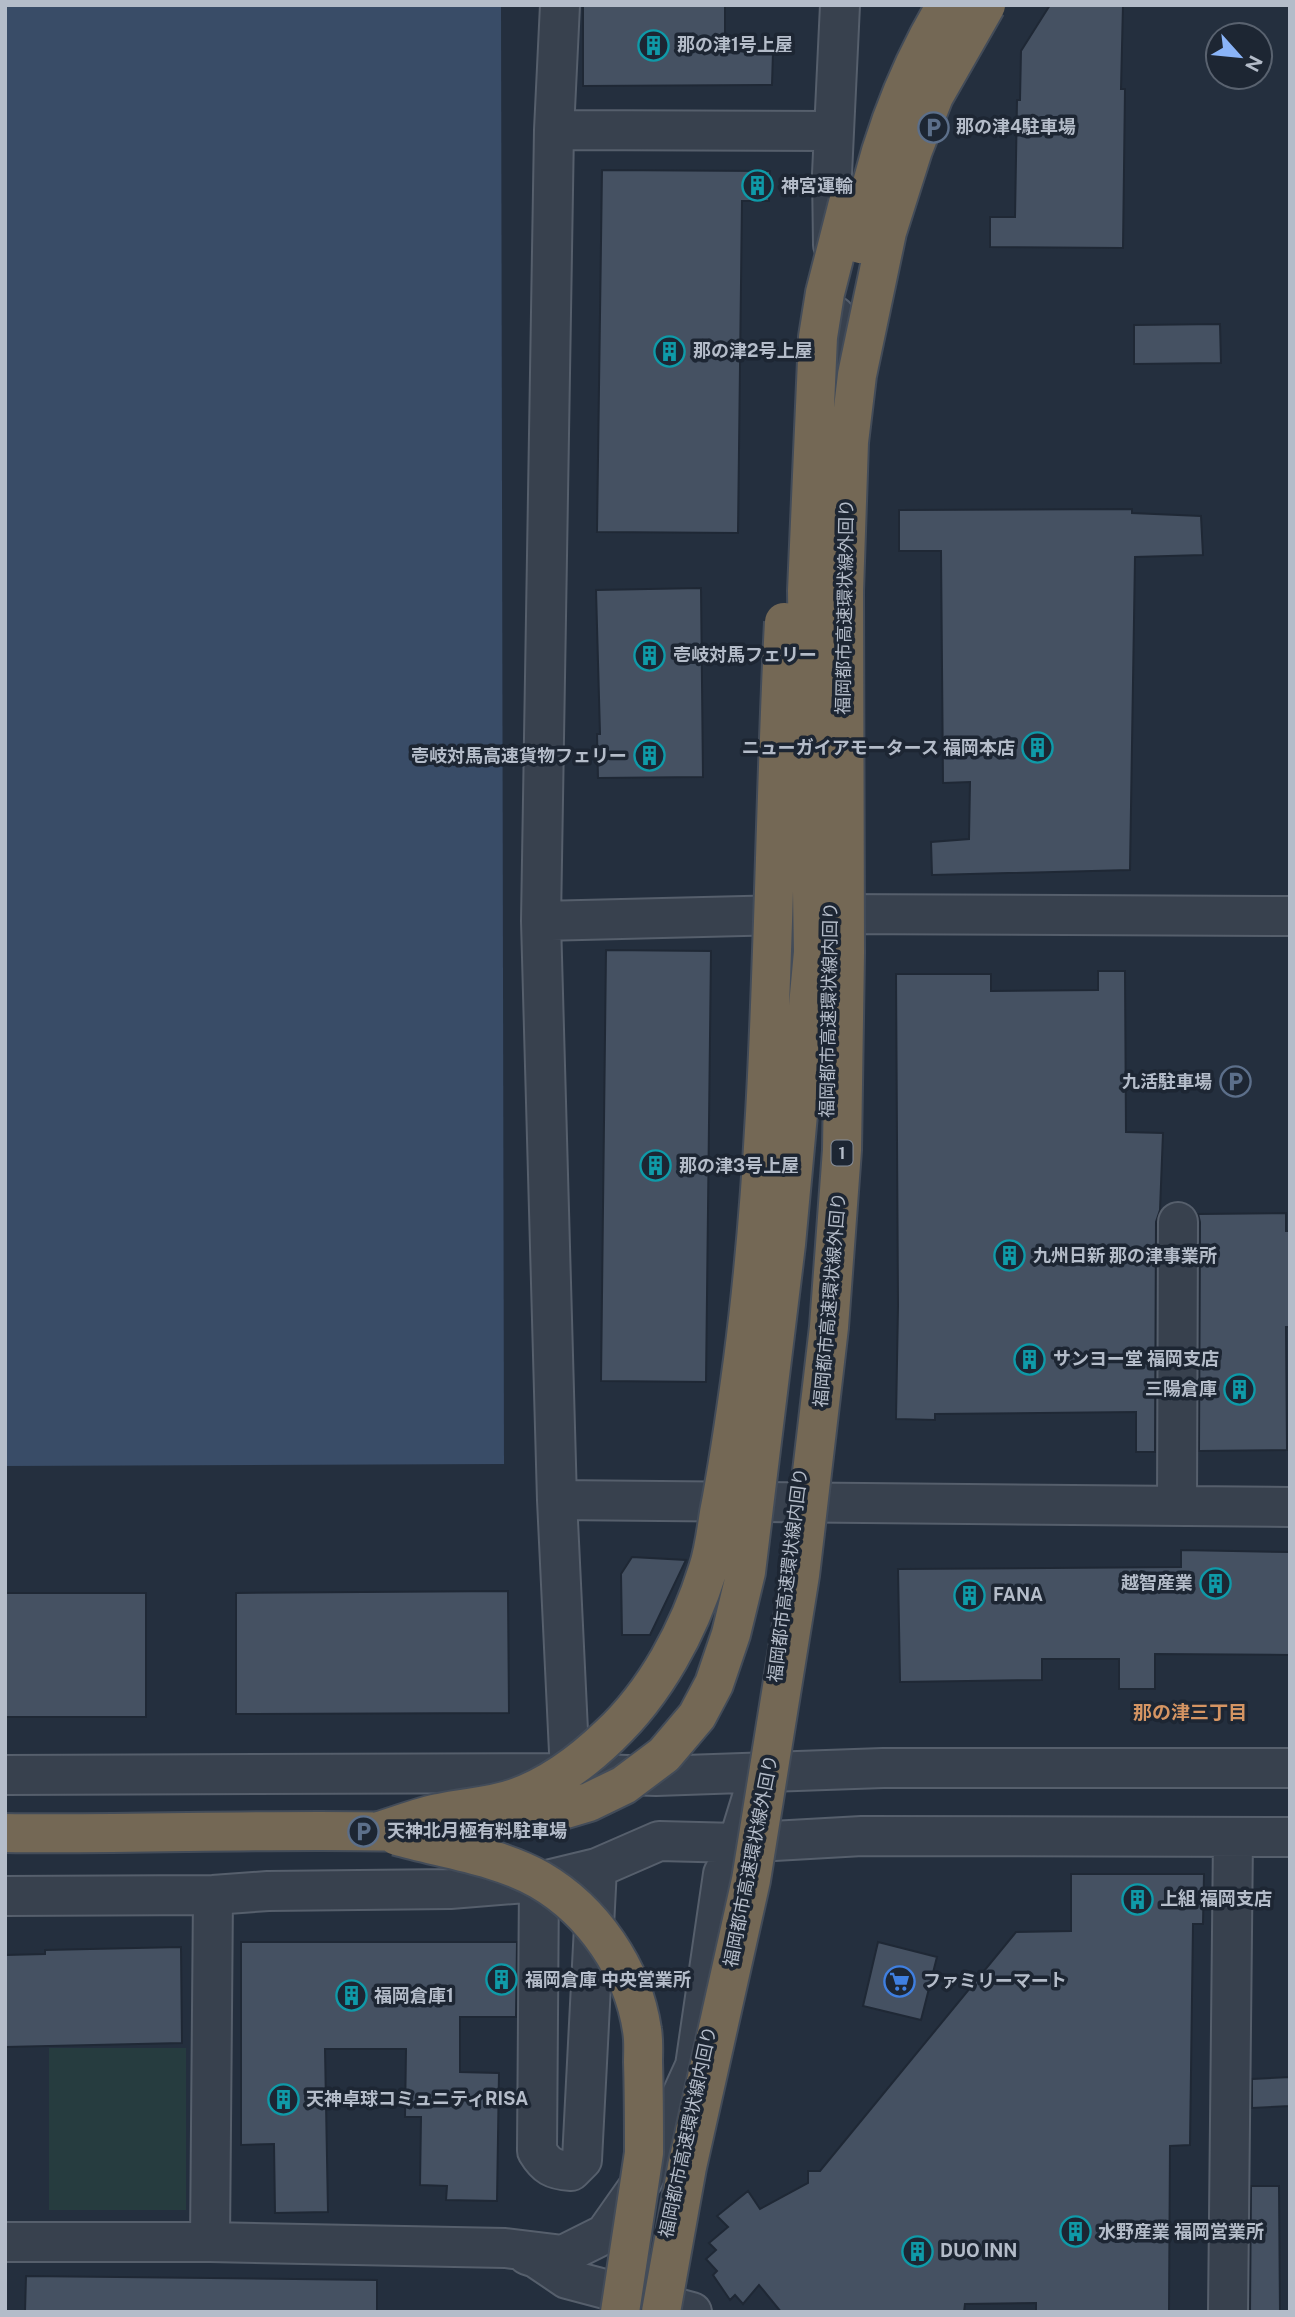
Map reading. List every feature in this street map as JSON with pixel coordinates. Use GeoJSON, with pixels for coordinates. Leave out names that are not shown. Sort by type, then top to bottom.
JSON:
{"type":"FeatureCollection","features":[{"type":"Feature","properties":{"kind":"highway"},"geometry":{"type":"LineString","coordinates":[[5,1834],[181,1835],[396,1831],[450,1819],[552,1813],[597,1798],[624,1785],[664,1755],[697,1716],[714,1684],[731,1634],[746,1572],[786,1244],[813,952],[807,592],[818,337],[825,293],[869,127],[891,76],[930,5]]}},
{"type":"Feature","properties":{"kind":"highway","name":"福岡都市高速環状線内回り"},"geometry":{"type":"LineString","coordinates":[[653,2312],[668,2224],[742,1878],[791,1570],[814,1352],[823,1235],[831,1051],[828,593],[840,367],[862,229],[882,145],[904,91],[946,5]]}},
{"type":"Feature","properties":{"kind":"highway"},"geometry":{"type":"LineString","coordinates":[[396,1831],[440,1812],[479,1807],[518,1797],[551,1781],[586,1756],[631,1712],[669,1660],[691,1615],[709,1566],[731,1452],[757,1242],[768,1042],[785,593],[801,438],[835,288],[858,216],[915,85],[961,5]]}},
{"type":"Feature","properties":{"kind":"highway","name":"福岡都市高速環状線外回り"},"geometry":{"type":"LineString","coordinates":[[661,2312],[690,2155],[751,1880],[781,1703],[815,1462],[842,1150],[845,1054],[843,734],[846,514],[849,442],[857,375],[887,232],[912,150],[934,96],[986,5]]}},
{"type":"Feature","properties":{"kind":"highway"},"geometry":{"type":"LineString","coordinates":[[396,1831],[539,1880],[563,1896],[593,1923],[625,1974],[642,2029],[644,2153],[606,2305]]}},
{"type":"Feature","properties":{"kind":"street"},"geometry":{"type":"LineString","coordinates":[[560,5],[554,130],[541,920],[557,1500],[570,1773]]}},
{"type":"Feature","properties":{"kind":"street"},"geometry":{"type":"LineString","coordinates":[[606,2305],[643,2180],[695,2066],[723,1874],[738,1843],[759,1773],[764,1739],[799,1634],[809,1590],[821,1504],[838,459],[832,174],[840,5]]}},
{"type":"Feature","properties":{"kind":"street"},"geometry":{"type":"LineString","coordinates":[[554,130],[834,131]]}},
{"type":"Feature","properties":{"kind":"street"},"geometry":{"type":"LineString","coordinates":[[541,920],[829,914],[1290,916]]}},
{"type":"Feature","properties":{"kind":"street"},"geometry":{"type":"LineString","coordinates":[[1177,1506],[1178,1222]]}},
{"type":"Feature","properties":{"kind":"street"},"geometry":{"type":"LineString","coordinates":[[557,1500],[1290,1507]]}},
{"type":"Feature","properties":{"kind":"street"},"geometry":{"type":"LineString","coordinates":[[5,1775],[570,1773],[656,1776],[883,1768],[1290,1768]]}},
{"type":"Feature","properties":{"kind":"street"},"geometry":{"type":"LineString","coordinates":[[5,1896],[213,1895],[268,1891],[450,1889],[539,1882],[597,1867],[659,1841],[738,1843],[862,1836],[1290,1837]]}},
{"type":"Feature","properties":{"kind":"street"},"geometry":{"type":"LineString","coordinates":[[1227,2312],[1233,1837]]}},
{"type":"Feature","properties":{"kind":"street"},"geometry":{"type":"LineString","coordinates":[[539,1882],[537,2151],[544,2164],[556,2170],[571,2171],[582,2160],[597,1867]]}},
{"type":"Feature","properties":{"kind":"street"},"geometry":{"type":"LineString","coordinates":[[210,2242],[213,1895]]}},
{"type":"Feature","properties":{"kind":"street"},"geometry":{"type":"LineString","coordinates":[[5,2242],[210,2242],[505,2248],[563,2255],[605,2234],[643,2180]]}},
{"type":"Feature","properties":{"kind":"street"},"geometry":{"type":"LineString","coordinates":[[505,2248],[536,2258],[606,2305],[692,2312]]}},
{"type":"Feature","properties":{"kind":"green space"},"geometry":{"type":"Polygon","coordinates":[[[49,2048],[186,2048],[186,2210],[49,2210],[49,2048]]]}},
{"type":"Feature","properties":{"kind":"water"},"geometry":{"type":"Polygon","coordinates":[[[5,5],[501,5],[504,1464],[5,1466],[5,5]]]}},
{"type":"Feature","properties":{"kind":"building","name":"那の津1号上屋"},"geometry":{"type":"Polygon","coordinates":[[[583,5],[725,5],[725,51],[773,52],[772,85],[583,86],[583,5]]]}},
{"type":"Feature","properties":{"kind":"building"},"geometry":{"type":"Polygon","coordinates":[[[1050,5],[1123,5],[1123,248],[990,247],[990,217],[1015,217],[1017,100],[1020,100],[1021,51],[1050,5]]]}},
{"type":"Feature","properties":{"kind":"building","name":"那の津2号上屋"},"geometry":{"type":"Polygon","coordinates":[[[602,170],[770,171],[769,201],[742,201],[738,533],[597,532],[602,170]]]}},
{"type":"Feature","properties":{"kind":"building"},"geometry":{"type":"Polygon","coordinates":[[[1220,324],[1221,363],[1134,364],[1134,325],[1220,324]]]}},
{"type":"Feature","properties":{"kind":"building","name":"ニューガイアモータース 福岡本店"},"geometry":{"type":"Polygon","coordinates":[[[1132,509],[1132,513],[1201,516],[1203,555],[1135,557],[1130,870],[932,875],[931,842],[969,839],[970,782],[943,783],[941,551],[899,551],[899,510],[1132,509]]]}},
{"type":"Feature","properties":{"kind":"building","name":"壱岐対馬フェリー"},"geometry":{"type":"Polygon","coordinates":[[[701,588],[703,777],[598,778],[597,734],[600,734],[596,590],[701,588]]]}},
{"type":"Feature","properties":{"kind":"building","name":"那の津3号上屋"},"geometry":{"type":"Polygon","coordinates":[[[606,950],[711,951],[706,1382],[601,1381],[606,950]]]}},
{"type":"Feature","properties":{"kind":"building"},"geometry":{"type":"Polygon","coordinates":[[[1098,971],[1125,971],[1126,1132],[1163,1133],[1160,1210],[1156,1222],[1155,1452],[1136,1452],[1136,1412],[935,1414],[935,1420],[896,1419],[896,974],[991,974],[991,991],[1098,990],[1098,971]]]}},
{"type":"Feature","properties":{"kind":"building","name":"三陽倉庫"},"geometry":{"type":"Polygon","coordinates":[[[1286,1213],[1286,1231],[1290,1231],[1290,1327],[1286,1327],[1287,1450],[1199,1451],[1198,1214],[1286,1213]]]}},
{"type":"Feature","properties":{"kind":"building"},"geometry":{"type":"Polygon","coordinates":[[[1181,1550],[1290,1552],[1290,1655],[1155,1654],[1155,1689],[1119,1689],[1119,1659],[1042,1659],[1042,1680],[900,1682],[898,1569],[1181,1567],[1181,1550]]]}},
{"type":"Feature","properties":{"kind":"building"},"geometry":{"type":"Polygon","coordinates":[[[632,1557],[686,1560],[650,1635],[622,1635],[621,1574],[632,1557]]]}},
{"type":"Feature","properties":{"kind":"building"},"geometry":{"type":"Polygon","coordinates":[[[508,1591],[509,1713],[236,1714],[236,1593],[508,1591]]]}},
{"type":"Feature","properties":{"kind":"building"},"geometry":{"type":"Polygon","coordinates":[[[5,1593],[146,1593],[146,1717],[5,1717],[5,1593]]]}},
{"type":"Feature","properties":{"kind":"building"},"geometry":{"type":"Polygon","coordinates":[[[1071,1874],[1204,1874],[1203,1924],[1193,1924],[1190,2145],[1170,2146],[1169,2312],[1036,2312],[1036,2303],[965,2304],[964,2312],[781,2312],[759,2285],[743,2304],[735,2295],[730,2300],[713,2275],[717,2271],[706,2259],[716,2250],[709,2243],[728,2227],[717,2216],[748,2191],[760,2209],[808,2183],[808,2171],[820,2171],[1016,1932],[1071,1931],[1071,1874]]]}},
{"type":"Feature","properties":{"kind":"building"},"geometry":{"type":"Polygon","coordinates":[[[241,1942],[517,1942],[516,2017],[460,2017],[460,2072],[499,2073],[497,2201],[446,2200],[447,2186],[420,2185],[421,2117],[405,2117],[406,2049],[325,2049],[328,2212],[275,2213],[274,2144],[241,2145],[241,1942]]]}},
{"type":"Feature","properties":{"kind":"building","name":"ファミリーマート"},"geometry":{"type":"Polygon","coordinates":[[[878,1942],[937,1957],[921,2020],[863,2006],[878,1942]]]}},
{"type":"Feature","properties":{"kind":"building"},"geometry":{"type":"Polygon","coordinates":[[[181,1947],[182,2043],[5,2047],[5,1955],[45,1954],[45,1950],[181,1947]]]}},
{"type":"Feature","properties":{"kind":"building"},"geometry":{"type":"Polygon","coordinates":[[[1290,2077],[1290,2106],[1252,2108],[1252,2079],[1290,2077]]]}},
{"type":"Feature","properties":{"kind":"building"},"geometry":{"type":"Polygon","coordinates":[[[1251,2186],[1279,2186],[1280,2312],[1250,2312],[1251,2186]]]}},
{"type":"Feature","properties":{"kind":"building"},"geometry":{"type":"Polygon","coordinates":[[[26,2276],[377,2280],[377,2312],[25,2312],[26,2276]]]}},
{"type":"Feature","properties":{"kind":"place","name":"那の津1号上屋"},"geometry":{"type":"Point","coordinates":[654,45]}},
{"type":"Feature","properties":{"kind":"place","name":"那の津4駐車場"},"geometry":{"type":"Point","coordinates":[933,127]}},
{"type":"Feature","properties":{"kind":"place","name":"神宮運輸"},"geometry":{"type":"Point","coordinates":[758,186]}},
{"type":"Feature","properties":{"kind":"place","name":"那の津2号上屋"},"geometry":{"type":"Point","coordinates":[670,351]}},
{"type":"Feature","properties":{"kind":"place","name":"壱岐対馬フェリー"},"geometry":{"type":"Point","coordinates":[650,655]}},
{"type":"Feature","properties":{"kind":"place","name":"ニューガイアモータース 福岡本店"},"geometry":{"type":"Point","coordinates":[1038,748]}},
{"type":"Feature","properties":{"kind":"place","name":"壱岐対馬高速貨物フェリー"},"geometry":{"type":"Point","coordinates":[650,756]}},
{"type":"Feature","properties":{"kind":"place","name":"九活駐車場"},"geometry":{"type":"Point","coordinates":[1235,1082]}},
{"type":"Feature","properties":{"kind":"place","name":"那の津3号上屋"},"geometry":{"type":"Point","coordinates":[656,1166]}},
{"type":"Feature","properties":{"kind":"place","name":"九州日新 那の津事業所"},"geometry":{"type":"Point","coordinates":[1010,1256]}},
{"type":"Feature","properties":{"kind":"place","name":"サンヨー堂 福岡支店"},"geometry":{"type":"Point","coordinates":[1030,1359]}},
{"type":"Feature","properties":{"kind":"place","name":"三陽倉庫"},"geometry":{"type":"Point","coordinates":[1240,1389]}},
{"type":"Feature","properties":{"kind":"place","name":"越智産業"},"geometry":{"type":"Point","coordinates":[1216,1583]}},
{"type":"Feature","properties":{"kind":"place","name":"FANA"},"geometry":{"type":"Point","coordinates":[970,1595]}},
{"type":"Feature","properties":{"kind":"place","name":"天神北月極有料駐車場"},"geometry":{"type":"Point","coordinates":[364,1831]}},
{"type":"Feature","properties":{"kind":"place","name":"上組 福岡支店"},"geometry":{"type":"Point","coordinates":[1137,1899]}},
{"type":"Feature","properties":{"kind":"place","name":"福岡倉庫 中央営業所"},"geometry":{"type":"Point","coordinates":[502,1980]}},
{"type":"Feature","properties":{"kind":"place","name":"ファミリーマート"},"geometry":{"type":"Point","coordinates":[900,1981]}},
{"type":"Feature","properties":{"kind":"place","name":"福岡倉庫1"},"geometry":{"type":"Point","coordinates":[351,1996]}},
{"type":"Feature","properties":{"kind":"place","name":"天神卓球コミュニティRISA"},"geometry":{"type":"Point","coordinates":[283,2099]}},
{"type":"Feature","properties":{"kind":"place","name":"水野産業 福岡営業所"},"geometry":{"type":"Point","coordinates":[1075,2232]}},
{"type":"Feature","properties":{"kind":"place","name":"DUO INN"},"geometry":{"type":"Point","coordinates":[917,2251]}},
{"type":"Feature","properties":{"kind":"district","name":"那の津三丁目"},"geometry":{"type":"Point","coordinates":[1190,1712]}}]}
